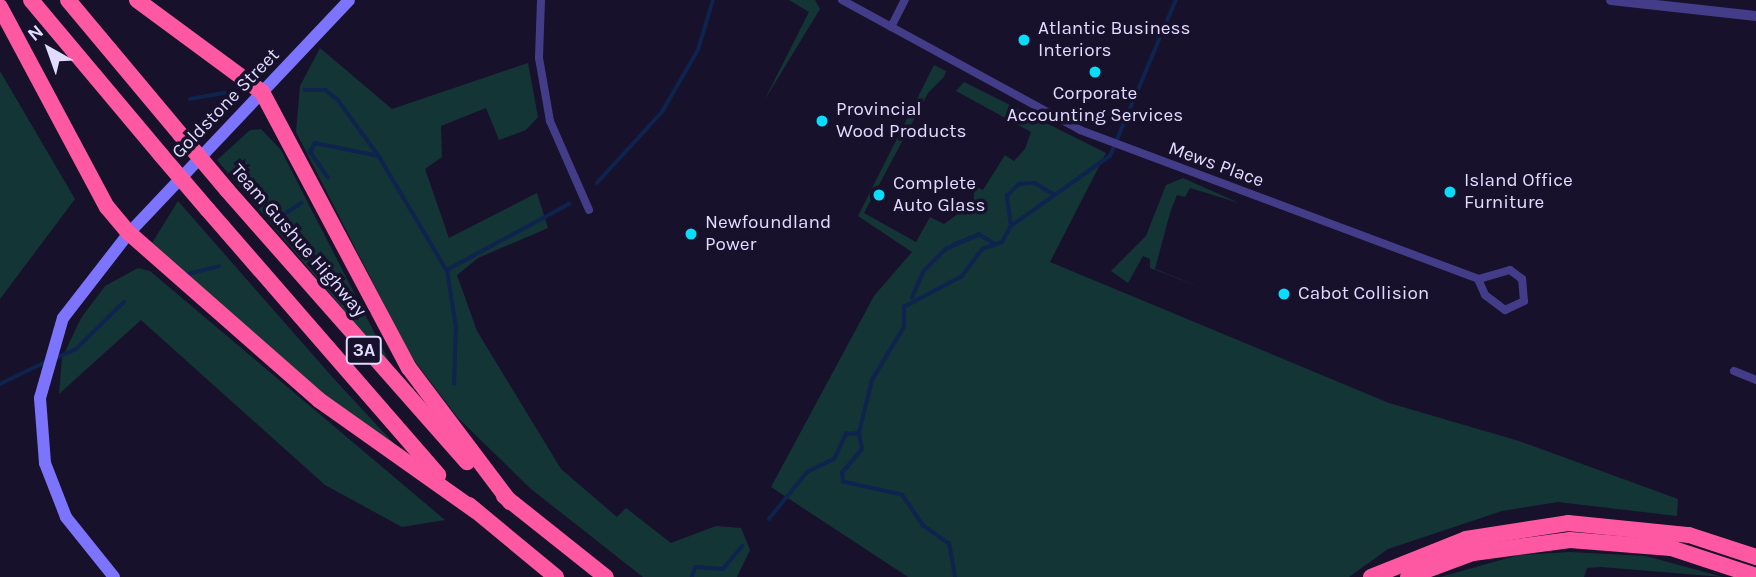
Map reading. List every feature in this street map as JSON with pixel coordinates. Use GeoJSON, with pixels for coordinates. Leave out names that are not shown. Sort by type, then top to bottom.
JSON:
{"type":"FeatureCollection","features":[{"type":"Feature","properties":{"kind":"highway","name":"3A"},"geometry":{"type":"LineString","coordinates":[[31,0],[381,415],[477,512],[556,577]]}},
{"type":"Feature","properties":{"kind":"highway","name":"Team Gushue Highway"},"geometry":{"type":"LineString","coordinates":[[68,0],[409,401],[510,502],[606,577]]}},
{"type":"Feature","properties":{"kind":"highway"},"geometry":{"type":"LineString","coordinates":[[137,0],[262,92],[409,368],[510,502]]}},
{"type":"Feature","properties":{"kind":"highway"},"geometry":{"type":"LineString","coordinates":[[0,7],[107,207],[130,233],[319,400],[477,512]]}},
{"type":"Feature","properties":{"kind":"highway"},"geometry":{"type":"LineString","coordinates":[[1371,577],[1466,538],[1568,523],[1689,534],[1756,557]]}},
{"type":"Feature","properties":{"kind":"highway"},"geometry":{"type":"LineString","coordinates":[[1408,577],[1473,553],[1570,540],[1671,548],[1756,576]]}},
{"type":"Feature","properties":{"kind":"main road","name":"Goldstone Street"},"geometry":{"type":"LineString","coordinates":[[114,577],[52,490],[40,398],[63,318],[130,233],[349,0]]}},
{"type":"Feature","properties":{"kind":"street"},"geometry":{"type":"LineString","coordinates":[[541,0],[539,58],[550,121],[589,210]]}},
{"type":"Feature","properties":{"kind":"street","name":"Mews Place"},"geometry":{"type":"LineString","coordinates":[[842,0],[1053,117],[1123,146],[1478,279]]}},
{"type":"Feature","properties":{"kind":"street"},"geometry":{"type":"LineString","coordinates":[[891,27],[905,0]]}},
{"type":"Feature","properties":{"kind":"street"},"geometry":{"type":"LineString","coordinates":[[1611,0],[1756,16]]}},
{"type":"Feature","properties":{"kind":"street"},"geometry":{"type":"LineString","coordinates":[[1510,271],[1522,279],[1524,301],[1516,309],[1494,306],[1478,279],[1510,271]]}},
{"type":"Feature","properties":{"kind":"street"},"geometry":{"type":"LineString","coordinates":[[1734,371],[1756,380]]}},
{"type":"Feature","properties":{"kind":"green space"},"geometry":{"type":"Polygon","coordinates":[[[789,0],[815,0],[820,9],[764,101],[809,12],[789,0]]]}},
{"type":"Feature","properties":{"kind":"green space"},"geometry":{"type":"Polygon","coordinates":[[[320,48],[392,109],[528,63],[538,117],[526,130],[499,140],[486,108],[441,126],[442,157],[425,169],[449,238],[537,193],[548,228],[478,258],[457,275],[477,331],[561,469],[617,517],[626,508],[671,543],[716,526],[741,528],[750,550],[737,577],[643,577],[531,489],[458,418],[410,355],[296,132],[300,86],[320,48]]]}},
{"type":"Feature","properties":{"kind":"green space"},"geometry":{"type":"Polygon","coordinates":[[[934,65],[946,71],[944,77],[928,93],[864,213],[916,242],[930,217],[944,224],[973,203],[975,186],[983,190],[1005,155],[1014,161],[1025,149],[1031,132],[956,91],[964,82],[1106,153],[1050,262],[1389,403],[1519,441],[1678,499],[1677,516],[1558,502],[1502,511],[1388,549],[1349,577],[908,577],[771,487],[874,296],[912,252],[858,216],[934,65]]]}},
{"type":"Feature","properties":{"kind":"green space"},"geometry":{"type":"Polygon","coordinates":[[[0,71],[75,199],[0,299],[0,71]]]}},
{"type":"Feature","properties":{"kind":"green space"},"geometry":{"type":"Polygon","coordinates":[[[261,129],[281,150],[392,367],[217,160],[250,130],[261,129]]]}},
{"type":"Feature","properties":{"kind":"green space"},"geometry":{"type":"Polygon","coordinates":[[[1183,178],[1239,203],[1190,188],[1185,197],[1177,195],[1170,213],[1155,269],[1208,290],[1150,268],[1150,259],[1143,256],[1128,283],[1111,271],[1146,236],[1166,185],[1183,178]]]}},
{"type":"Feature","properties":{"kind":"green space"},"geometry":{"type":"Polygon","coordinates":[[[178,201],[335,380],[412,463],[287,365],[152,243],[178,201]]]}},
{"type":"Feature","properties":{"kind":"green space"},"geometry":{"type":"Polygon","coordinates":[[[138,268],[150,271],[445,520],[402,527],[325,485],[141,320],[59,394],[62,358],[81,318],[105,286],[138,268]]]}},
{"type":"Feature","properties":{"kind":"green space"},"geometry":{"type":"Polygon","coordinates":[[[1570,552],[1646,556],[1723,577],[1601,567],[1587,568],[1584,577],[1440,577],[1519,555],[1570,552]]]}},
{"type":"Feature","properties":{"kind":"waterway"},"geometry":{"type":"LineString","coordinates":[[597,183],[662,112],[698,50],[713,0]]}},
{"type":"Feature","properties":{"kind":"waterway"},"geometry":{"type":"LineString","coordinates":[[955,577],[949,544],[923,526],[902,495],[843,482],[842,473],[862,449],[859,433],[872,380],[904,327],[904,307],[962,276],[982,249],[1002,242],[1011,226],[1110,156],[1176,0]]}},
{"type":"Feature","properties":{"kind":"waterway"},"geometry":{"type":"LineString","coordinates":[[305,90],[326,90],[338,100],[379,156]]}},
{"type":"Feature","properties":{"kind":"waterway"},"geometry":{"type":"LineString","coordinates":[[190,99],[224,93]]}},
{"type":"Feature","properties":{"kind":"waterway"},"geometry":{"type":"LineString","coordinates":[[328,178],[310,152],[315,143],[379,156],[446,269]]}},
{"type":"Feature","properties":{"kind":"waterway"},"geometry":{"type":"LineString","coordinates":[[1011,226],[1007,196],[1019,184],[1035,183],[1053,194]]}},
{"type":"Feature","properties":{"kind":"waterway"},"geometry":{"type":"LineString","coordinates":[[279,218],[301,203]]}},
{"type":"Feature","properties":{"kind":"waterway"},"geometry":{"type":"LineString","coordinates":[[454,384],[456,328],[447,270],[569,204]]}},
{"type":"Feature","properties":{"kind":"waterway"},"geometry":{"type":"LineString","coordinates":[[912,298],[923,272],[946,249],[979,234],[995,244]]}},
{"type":"Feature","properties":{"kind":"waterway"},"geometry":{"type":"LineString","coordinates":[[953,245],[976,236]]}},
{"type":"Feature","properties":{"kind":"waterway"},"geometry":{"type":"LineString","coordinates":[[188,274],[219,266]]}},
{"type":"Feature","properties":{"kind":"waterway"},"geometry":{"type":"LineString","coordinates":[[56,358],[76,349],[124,302]]}},
{"type":"Feature","properties":{"kind":"waterway"},"geometry":{"type":"LineString","coordinates":[[0,384],[46,362]]}},
{"type":"Feature","properties":{"kind":"waterway"},"geometry":{"type":"LineString","coordinates":[[769,519],[807,472],[834,459],[846,434],[859,433]]}},
{"type":"Feature","properties":{"kind":"waterway"},"geometry":{"type":"LineString","coordinates":[[692,577],[695,567],[723,569],[742,546]]}},
{"type":"Feature","properties":{"kind":"place","name":"Atlantic Business Interiors"},"geometry":{"type":"Point","coordinates":[1024,40]}},
{"type":"Feature","properties":{"kind":"place","name":"Corporate Accounting Services"},"geometry":{"type":"Point","coordinates":[1095,72]}},
{"type":"Feature","properties":{"kind":"place","name":"Provincial Wood Products"},"geometry":{"type":"Point","coordinates":[822,121]}},
{"type":"Feature","properties":{"kind":"place","name":"Island Office Furniture"},"geometry":{"type":"Point","coordinates":[1450,192]}},
{"type":"Feature","properties":{"kind":"place","name":"Complete Auto Glass"},"geometry":{"type":"Point","coordinates":[879,195]}},
{"type":"Feature","properties":{"kind":"place","name":"Newfoundland Power"},"geometry":{"type":"Point","coordinates":[691,234]}},
{"type":"Feature","properties":{"kind":"place","name":"Cabot Collision"},"geometry":{"type":"Point","coordinates":[1284,294]}}]}
